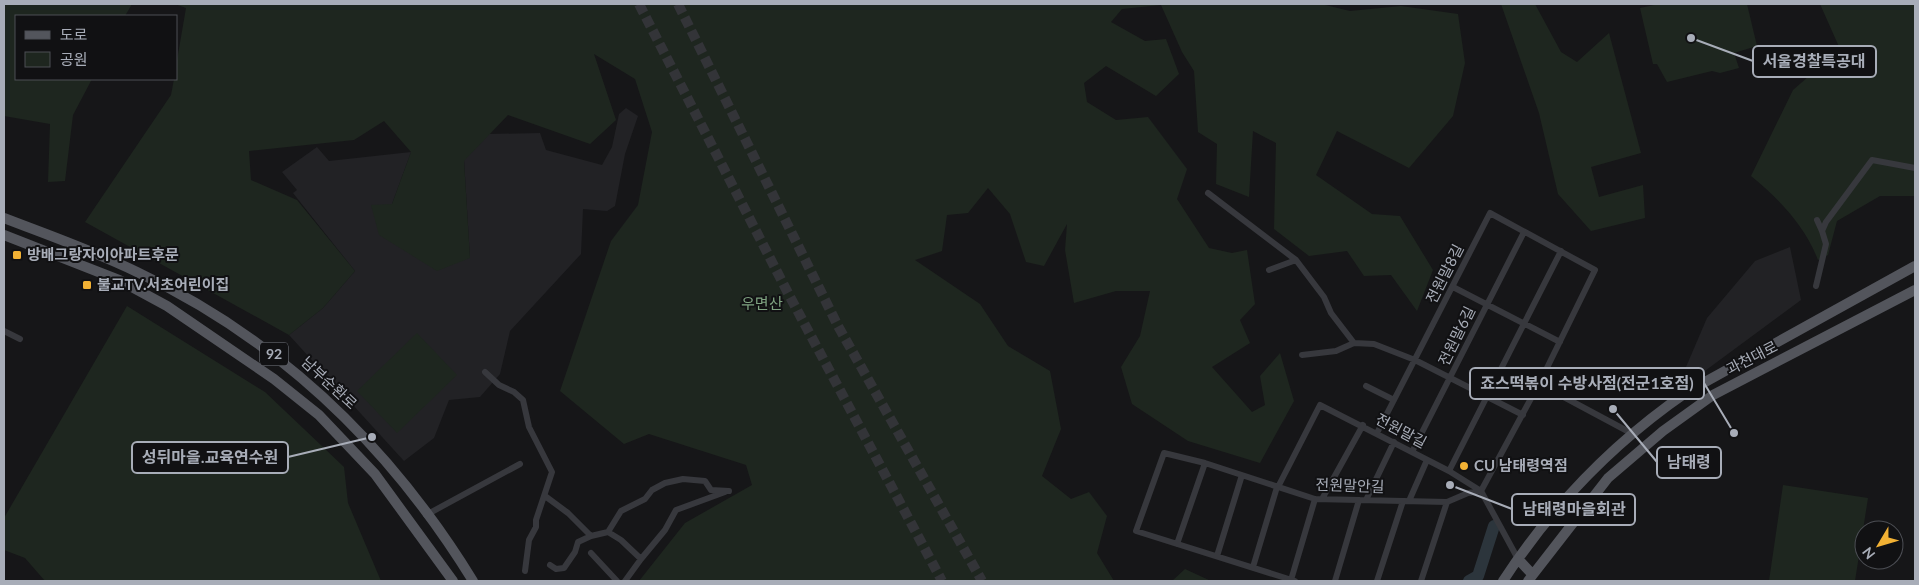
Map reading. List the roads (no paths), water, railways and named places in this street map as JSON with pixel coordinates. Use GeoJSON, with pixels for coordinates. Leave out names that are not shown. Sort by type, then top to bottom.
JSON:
{"type":"FeatureCollection","features":[{"type":"Feature","properties":{"kind":"main road","name":"남부순환로"},"geometry":{"type":"LineString","coordinates":[[4,218],[137,272],[207,310],[269,350],[302,377],[348,420],[393,471],[473,581]]}},
{"type":"Feature","properties":{"kind":"main road","name":"남부순환로"},"geometry":{"type":"LineString","coordinates":[[4,235],[127,284],[167,306],[274,379],[319,415],[375,474],[453,581]]}},
{"type":"Feature","properties":{"kind":"main road","name":"과천대로"},"geometry":{"type":"LineString","coordinates":[[1504,581],[1558,506],[1631,433],[1687,392],[1915,266]]}},
{"type":"Feature","properties":{"kind":"main road","name":"과천대로"},"geometry":{"type":"LineString","coordinates":[[1530,578],[1608,478],[1663,431],[1712,395],[1915,290]]}},
{"type":"Feature","properties":{"kind":"main road"},"geometry":{"type":"LineString","coordinates":[[1819,318],[1827,335]]}},
{"type":"Feature","properties":{"kind":"main road"},"geometry":{"type":"LineString","coordinates":[[1518,559],[1530,578]]}},
{"type":"Feature","properties":{"kind":"street"},"geometry":{"type":"LineString","coordinates":[[1822,231],[1826,222],[1872,160],[1915,168]]}},
{"type":"Feature","properties":{"kind":"street"},"geometry":{"type":"LineString","coordinates":[[1208,193],[1296,260],[1324,297],[1331,313],[1354,343]]}},
{"type":"Feature","properties":{"kind":"street","name":"전원말8길"},"geometry":{"type":"LineString","coordinates":[[1377,433],[1490,213],[1524,232]]}},
{"type":"Feature","properties":{"kind":"street"},"geometry":{"type":"LineString","coordinates":[[1816,286],[1826,244],[1817,220]]}},
{"type":"Feature","properties":{"kind":"street"},"geometry":{"type":"LineString","coordinates":[[1481,491],[1524,415],[1595,270],[1524,232]]}},
{"type":"Feature","properties":{"kind":"street","name":"전원말6길"},"geometry":{"type":"LineString","coordinates":[[1412,452],[1524,232]]}},
{"type":"Feature","properties":{"kind":"street"},"geometry":{"type":"LineString","coordinates":[[1450,471],[1560,251]]}},
{"type":"Feature","properties":{"kind":"street"},"geometry":{"type":"LineString","coordinates":[[1269,270],[1296,260]]}},
{"type":"Feature","properties":{"kind":"street","name":"전원말6길"},"geometry":{"type":"LineString","coordinates":[[1453,287],[1487,305]]}},
{"type":"Feature","properties":{"kind":"street"},"geometry":{"type":"LineString","coordinates":[[1487,305],[1560,342]]}},
{"type":"Feature","properties":{"kind":"street"},"geometry":{"type":"LineString","coordinates":[[4,331],[20,339]]}},
{"type":"Feature","properties":{"kind":"street"},"geometry":{"type":"LineString","coordinates":[[1302,355],[1336,351],[1354,343],[1374,344],[1415,360]]}},
{"type":"Feature","properties":{"kind":"street","name":"전원말6길"},"geometry":{"type":"LineString","coordinates":[[1415,360],[1450,378]]}},
{"type":"Feature","properties":{"kind":"street"},"geometry":{"type":"LineString","coordinates":[[485,372],[499,385],[514,392],[523,400],[529,427],[552,472],[536,520],[536,527],[529,540],[525,571]]}},
{"type":"Feature","properties":{"kind":"street"},"geometry":{"type":"LineString","coordinates":[[1450,378],[1524,415]]}},
{"type":"Feature","properties":{"kind":"street"},"geometry":{"type":"LineString","coordinates":[[1542,378],[1560,395],[1631,433]]}},
{"type":"Feature","properties":{"kind":"street"},"geometry":{"type":"LineString","coordinates":[[1366,386],[1394,400]]}},
{"type":"Feature","properties":{"kind":"street","name":"전원말길"},"geometry":{"type":"LineString","coordinates":[[1278,487],[1320,405],[1450,471],[1481,491],[1518,559]]}},
{"type":"Feature","properties":{"kind":"street"},"geometry":{"type":"LineString","coordinates":[[1205,463],[1178,544],[1293,580],[1318,499],[1362,425]]}},
{"type":"Feature","properties":{"kind":"street"},"geometry":{"type":"LineString","coordinates":[[1335,581],[1362,500],[1394,442]]}},
{"type":"Feature","properties":{"kind":"street","name":"전원말안길"},"geometry":{"type":"LineString","coordinates":[[1178,544],[1136,531],[1164,453],[1205,463],[1318,499],[1447,502],[1468,493],[1481,491]]}},
{"type":"Feature","properties":{"kind":"street"},"geometry":{"type":"LineString","coordinates":[[1376,581],[1406,501],[1427,460]]}},
{"type":"Feature","properties":{"kind":"street"},"geometry":{"type":"LineString","coordinates":[[426,515],[520,464]]}},
{"type":"Feature","properties":{"kind":"street"},"geometry":{"type":"LineString","coordinates":[[1217,556],[1242,475]]}},
{"type":"Feature","properties":{"kind":"street"},"geometry":{"type":"LineString","coordinates":[[608,532],[621,511],[645,499],[652,490],[664,483],[683,479],[704,481],[711,490],[729,491],[676,510],[665,530],[625,581]]}},
{"type":"Feature","properties":{"kind":"street"},"geometry":{"type":"LineString","coordinates":[[1253,566],[1278,487]]}},
{"type":"Feature","properties":{"kind":"street"},"geometry":{"type":"LineString","coordinates":[[545,496],[568,513],[591,536]]}},
{"type":"Feature","properties":{"kind":"street"},"geometry":{"type":"LineString","coordinates":[[1421,581],[1447,502]]}},
{"type":"Feature","properties":{"kind":"street"},"geometry":{"type":"LineString","coordinates":[[550,565],[556,569],[564,568],[575,552],[578,542],[591,536],[608,532],[621,540],[641,559]]}},
{"type":"Feature","properties":{"kind":"street"},"geometry":{"type":"LineString","coordinates":[[591,553],[618,581]]}},
{"type":"Feature","properties":{"kind":"waterway"},"geometry":{"type":"LineString","coordinates":[[1469,581],[1478,576],[1494,526]]}},
{"type":"Feature","properties":{"kind":"tunnel"},"geometry":{"type":"LineString","coordinates":[[639,4],[788,293],[942,581]]}},
{"type":"Feature","properties":{"kind":"tunnel"},"geometry":{"type":"LineString","coordinates":[[678,4],[838,326],[982,581]]}},
{"type":"Feature","properties":{"kind":"place","name":"서울경찰특공대"},"geometry":{"type":"Point","coordinates":[1691,38]}},
{"type":"Feature","properties":{"kind":"place","name":"방배그랑자이아파트후문"},"geometry":{"type":"Point","coordinates":[17,255]}},
{"type":"Feature","properties":{"kind":"place","name":"불교TV.서초어린이집"},"geometry":{"type":"Point","coordinates":[87,285]}},
{"type":"Feature","properties":{"kind":"place","name":"남태령"},"geometry":{"type":"Point","coordinates":[1613,409]}},
{"type":"Feature","properties":{"kind":"place","name":"죠스떡볶이 수방사점(전군1호점)"},"geometry":{"type":"Point","coordinates":[1734,433]}},
{"type":"Feature","properties":{"kind":"place","name":"성뒤마을.교육연수원"},"geometry":{"type":"Point","coordinates":[372,437]}},
{"type":"Feature","properties":{"kind":"place","name":"CU 남태령역점"},"geometry":{"type":"Point","coordinates":[1464,466]}},
{"type":"Feature","properties":{"kind":"place","name":"남태령마을회관"},"geometry":{"type":"Point","coordinates":[1450,485]}},
{"type":"Feature","properties":{"kind":"park label","name":"우면산"},"geometry":{"type":"Point","coordinates":[762,304]}}]}
